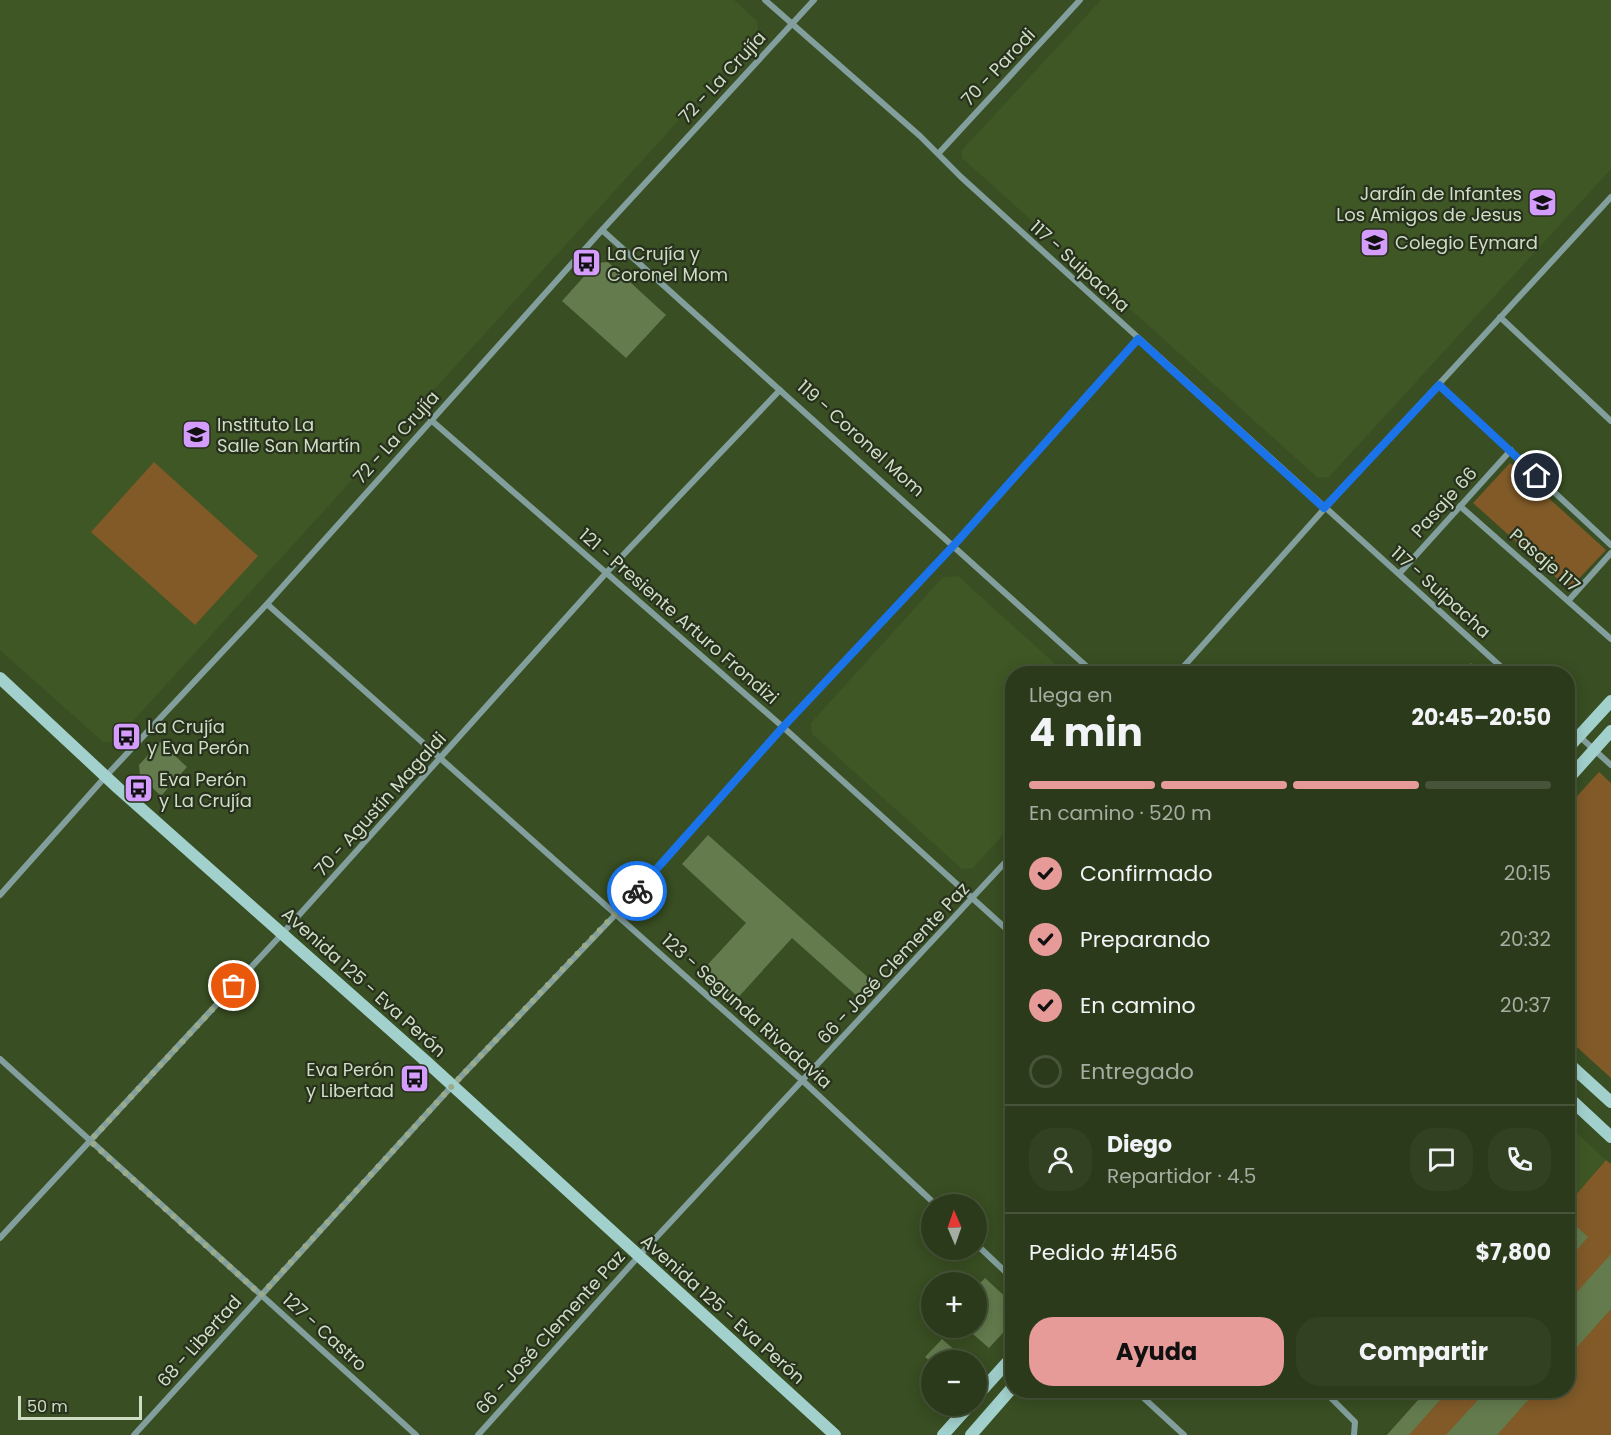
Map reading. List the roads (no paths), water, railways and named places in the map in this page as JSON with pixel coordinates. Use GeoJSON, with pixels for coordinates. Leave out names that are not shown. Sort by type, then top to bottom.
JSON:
{"type":"FeatureCollection","features":[{"type":"Feature","properties":{"kind":"main road","name":"Avenida 125 - Eva Perón"},"geometry":{"type":"LineString","coordinates":[[0,678],[105,776],[452,1086],[835,1435]]}},
{"type":"Feature","properties":{"kind":"main road"},"geometry":{"type":"LineString","coordinates":[[1575,740],[1611,701]]}},
{"type":"Feature","properties":{"kind":"main road"},"geometry":{"type":"LineString","coordinates":[[1575,771],[1611,731]]}},
{"type":"Feature","properties":{"kind":"main road"},"geometry":{"type":"LineString","coordinates":[[1575,1070],[1611,1102]]}},
{"type":"Feature","properties":{"kind":"main road"},"geometry":{"type":"LineString","coordinates":[[1575,1104],[1611,1137]]}},
{"type":"Feature","properties":{"kind":"main road"},"geometry":{"type":"LineString","coordinates":[[987,1385],[1005,1365]]}},
{"type":"Feature","properties":{"kind":"main road"},"geometry":{"type":"LineString","coordinates":[[971,1435],[1005,1396]]}},
{"type":"Feature","properties":{"kind":"main road"},"geometry":{"type":"LineString","coordinates":[[943,1435],[960,1416]]}},
{"type":"Feature","properties":{"kind":"street","name":"117 - Suipacha"},"geometry":{"type":"LineString","coordinates":[[765,0],[938,154],[1138,339],[1500,666]]}},
{"type":"Feature","properties":{"kind":"street","name":"72 - La Crujía"},"geometry":{"type":"LineString","coordinates":[[0,895],[105,776],[267,604],[602,230],[814,0]]}},
{"type":"Feature","properties":{"kind":"street","name":"70 - Parodi"},"geometry":{"type":"LineString","coordinates":[[938,154],[1080,0]]}},
{"type":"Feature","properties":{"kind":"street"},"geometry":{"type":"LineString","coordinates":[[1184,666],[1324,508],[1611,198]]}},
{"type":"Feature","properties":{"kind":"street","name":"119 - Coronel Mom"},"geometry":{"type":"LineString","coordinates":[[602,230],[1086,666]]}},
{"type":"Feature","properties":{"kind":"street"},"geometry":{"type":"LineString","coordinates":[[1500,317],[1611,421]]}},
{"type":"Feature","properties":{"kind":"street","name":"68 - Libertad"},"geometry":{"type":"LineString","coordinates":[[134,1435],[452,1086],[617,913],[783,727],[954,545],[1138,339]]}},
{"type":"Feature","properties":{"kind":"street"},"geometry":{"type":"LineString","coordinates":[[1439,385],[1611,545]]}},
{"type":"Feature","properties":{"kind":"street","name":"70 - Agustín Magaldi"},"geometry":{"type":"LineString","coordinates":[[0,1238],[282,934],[607,572],[780,390]]}},
{"type":"Feature","properties":{"kind":"street","name":"121 - Presiente Arturo Frondizi"},"geometry":{"type":"LineString","coordinates":[[431,420],[783,727],[1005,927]]}},
{"type":"Feature","properties":{"kind":"street","name":"Pasaje 66"},"geometry":{"type":"LineString","coordinates":[[1399,574],[1511,450]]}},
{"type":"Feature","properties":{"kind":"street","name":"Pasaje 117"},"geometry":{"type":"LineString","coordinates":[[1460,506],[1611,639]]}},
{"type":"Feature","properties":{"kind":"street"},"geometry":{"type":"LineString","coordinates":[[1569,600],[1611,553]]}},
{"type":"Feature","properties":{"kind":"street","name":"123 - Segunda Rivadavia"},"geometry":{"type":"LineString","coordinates":[[267,604],[617,913],[924,1194]]}},
{"type":"Feature","properties":{"kind":"street"},"geometry":{"type":"LineString","coordinates":[[1575,732],[1611,765]]}},
{"type":"Feature","properties":{"kind":"street","name":"66 - José Clemente Paz"},"geometry":{"type":"LineString","coordinates":[[478,1435],[638,1257],[1005,863]]}},
{"type":"Feature","properties":{"kind":"street","name":"127 - Castro"},"geometry":{"type":"LineString","coordinates":[[0,1059],[416,1435]]}},
{"type":"Feature","properties":{"kind":"street"},"geometry":{"type":"LineString","coordinates":[[987,1254],[1005,1271]]}},
{"type":"Feature","properties":{"kind":"street"},"geometry":{"type":"LineString","coordinates":[[1144,1398],[1184,1435]]}},
{"type":"Feature","properties":{"kind":"street"},"geometry":{"type":"LineString","coordinates":[[1331,1398],[1355,1422],[1354,1435]]}},
{"type":"Feature","properties":{"kind":"place","name":"Jardín de Infantes Los Amigos de Jesus"},"geometry":{"type":"Point","coordinates":[1543,203]}},
{"type":"Feature","properties":{"kind":"place","name":"Colegio Eymard"},"geometry":{"type":"Point","coordinates":[1374,242]}},
{"type":"Feature","properties":{"kind":"place","name":"La Crujía y Coronel Mom"},"geometry":{"type":"Point","coordinates":[586,263]}},
{"type":"Feature","properties":{"kind":"place","name":"Instituto La Salle San Martín"},"geometry":{"type":"Point","coordinates":[196,434]}},
{"type":"Feature","properties":{"kind":"place","name":"La Crujía y Eva Perón"},"geometry":{"type":"Point","coordinates":[126,736]}},
{"type":"Feature","properties":{"kind":"place","name":"Eva Perón y La Crujía"},"geometry":{"type":"Point","coordinates":[138,789]}},
{"type":"Feature","properties":{"kind":"place","name":"Eva Perón y Libertad"},"geometry":{"type":"Point","coordinates":[415,1079]}}]}
